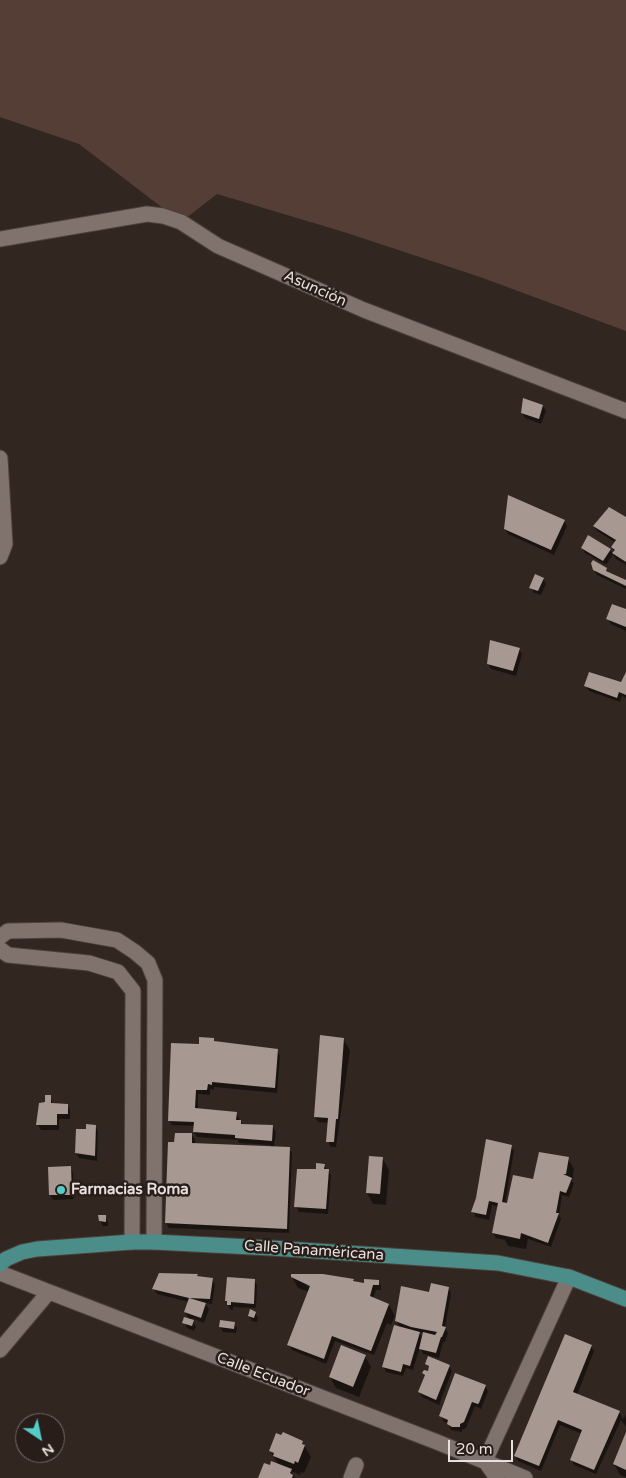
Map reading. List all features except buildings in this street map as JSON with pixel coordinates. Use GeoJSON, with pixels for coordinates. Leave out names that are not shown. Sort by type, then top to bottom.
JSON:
{"type":"FeatureCollection","features":[{"type":"Feature","properties":{"kind":"main road","name":"Calle Panaméricana"},"geometry":{"type":"LineString","coordinates":[[2,1260],[22,1252],[37,1249],[154,1242],[498,1263],[569,1277],[626,1300]]}},
{"type":"Feature","properties":{"kind":"street","name":"Asunción"},"geometry":{"type":"LineString","coordinates":[[0,239],[147,214],[163,216],[181,222],[218,246],[364,310],[626,411]]}},
{"type":"Feature","properties":{"kind":"street"},"geometry":{"type":"LineString","coordinates":[[0,458],[5,544],[0,557]]}},
{"type":"Feature","properties":{"kind":"street"},"geometry":{"type":"LineString","coordinates":[[0,937],[8,931],[61,930],[117,940],[148,963],[156,980],[154,1242]]}},
{"type":"Feature","properties":{"kind":"street"},"geometry":{"type":"LineString","coordinates":[[0,948],[8,955],[89,963],[118,972],[133,991],[132,1242]]}},
{"type":"Feature","properties":{"kind":"street"},"geometry":{"type":"LineString","coordinates":[[133,991],[156,980]]}},
{"type":"Feature","properties":{"kind":"street","name":"Calle Ecuador"},"geometry":{"type":"LineString","coordinates":[[0,1273],[525,1478]]}},
{"type":"Feature","properties":{"kind":"street"},"geometry":{"type":"LineString","coordinates":[[497,1478],[485,1461],[569,1277]]}},
{"type":"Feature","properties":{"kind":"street"},"geometry":{"type":"LineString","coordinates":[[0,1350],[48,1293]]}},
{"type":"Feature","properties":{"kind":"shaded area"},"geometry":{"type":"Polygon","coordinates":[[[0,0],[626,0],[626,331],[480,277],[347,233],[217,194],[181,222],[79,144],[0,117],[0,0]]]}},
{"type":"Feature","properties":{"kind":"place","name":"Farmacias Roma"},"geometry":{"type":"Point","coordinates":[61,1190]}}]}
